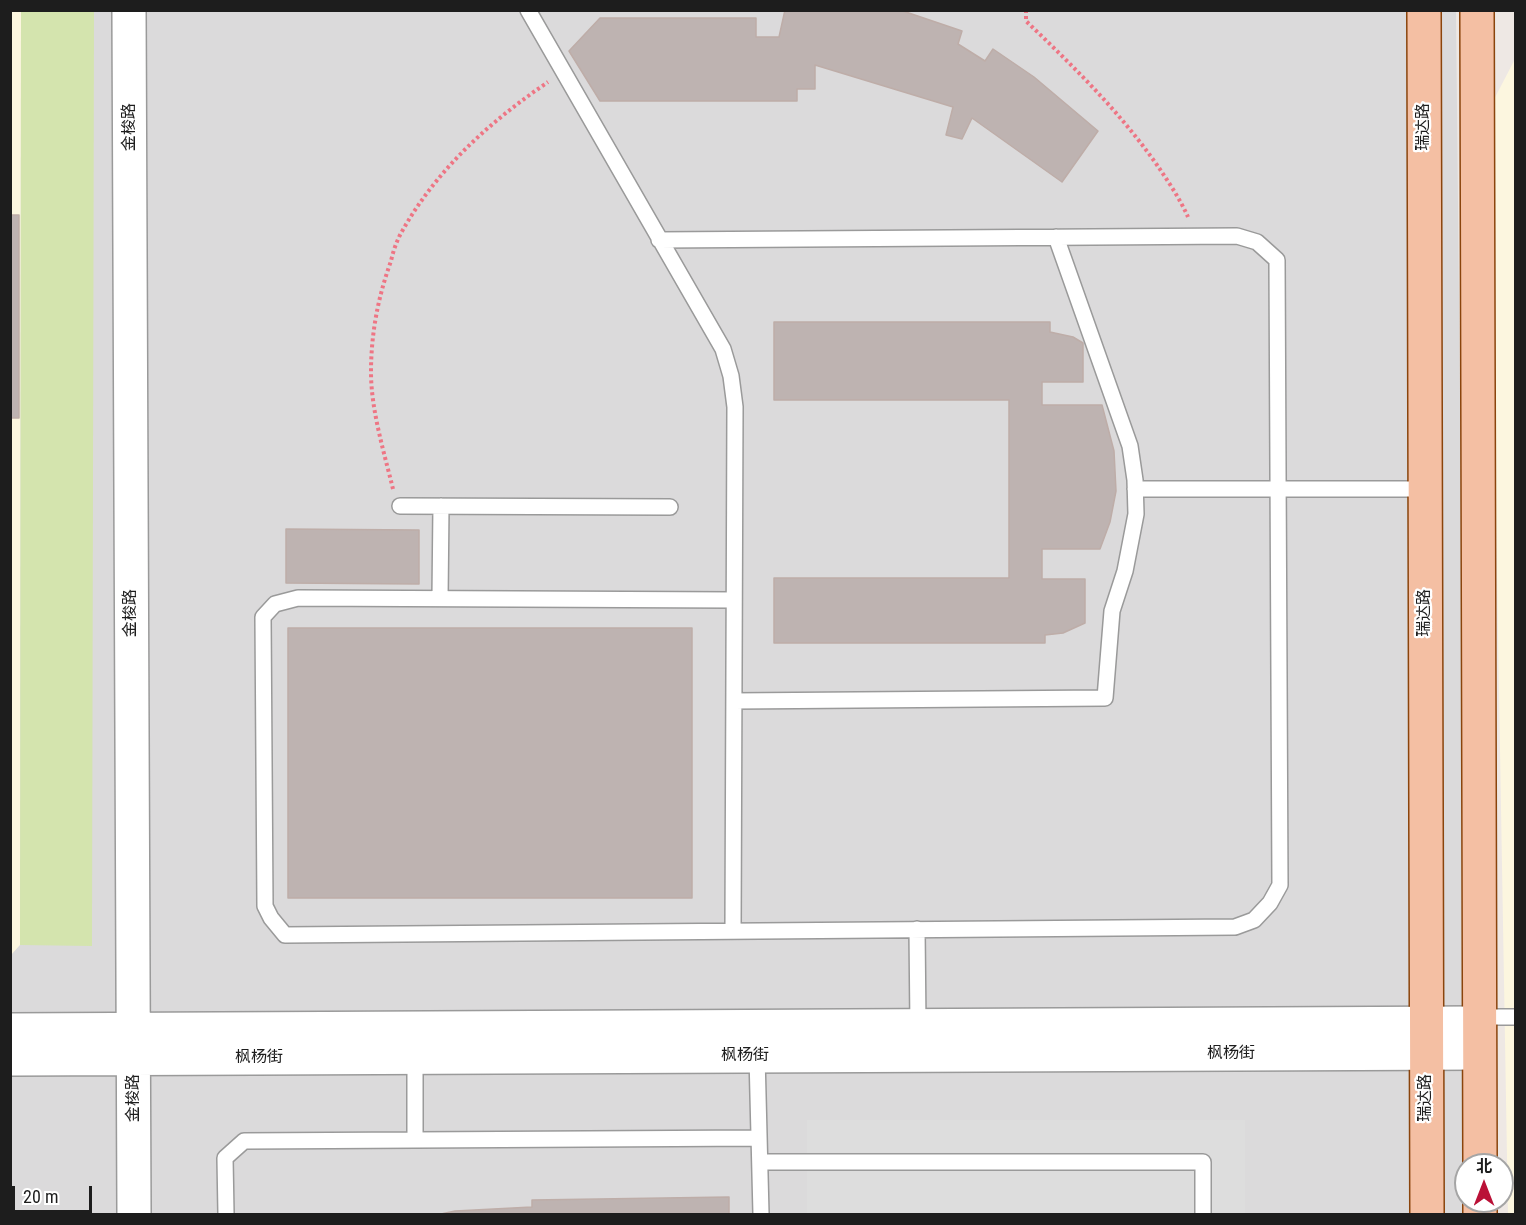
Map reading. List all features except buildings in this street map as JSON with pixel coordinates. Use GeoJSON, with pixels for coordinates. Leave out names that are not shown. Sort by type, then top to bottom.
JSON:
{"type":"FeatureCollection","features":[{"type":"Feature","properties":{"kind":"main road","name":"瑞达路"},"geometry":{"type":"LineString","coordinates":[[1424,10],[1427,1215]]}},
{"type":"Feature","properties":{"kind":"main road"},"geometry":{"type":"LineString","coordinates":[[1477,10],[1480,1153]]}},
{"type":"Feature","properties":{"kind":"street","name":"金梭路"},"geometry":{"type":"LineString","coordinates":[[129,10],[134,1215]]}},
{"type":"Feature","properties":{"kind":"street","name":"枫杨街"},"geometry":{"type":"LineString","coordinates":[[10,1059],[133,1044],[918,1026],[1426,1038]]}},
{"type":"Feature","properties":{"kind":"street","name":"枫杨街"},"geometry":{"type":"LineString","coordinates":[[10,1030],[133,1044],[415,1058],[758,1056],[1426,1038],[1479,1031]]}},
{"type":"Feature","properties":{"kind":"lane"},"geometry":{"type":"LineString","coordinates":[[528,10],[723,349],[732,376],[735,407],[733,931]]}},
{"type":"Feature","properties":{"kind":"lane"},"geometry":{"type":"LineString","coordinates":[[659,240],[1237,236],[1257,242],[1277,260],[1280,885],[1270,903],[1254,920],[1235,927],[285,935],[271,918],[265,906],[263,617],[276,604],[298,598],[734,600]]}},
{"type":"Feature","properties":{"kind":"lane"},"geometry":{"type":"LineString","coordinates":[[734,701],[1105,698],[1112,611],[1125,571],[1136,514],[1131,446],[1056,237]]}},
{"type":"Feature","properties":{"kind":"lane"},"geometry":{"type":"LineString","coordinates":[[1135,489],[1425,489]]}},
{"type":"Feature","properties":{"kind":"lane"},"geometry":{"type":"LineString","coordinates":[[400,506],[670,507]]}},
{"type":"Feature","properties":{"kind":"lane"},"geometry":{"type":"LineString","coordinates":[[440,598],[441,506]]}},
{"type":"Feature","properties":{"kind":"lane"},"geometry":{"type":"LineString","coordinates":[[917,929],[918,1026]]}},
{"type":"Feature","properties":{"kind":"lane"},"geometry":{"type":"LineString","coordinates":[[1479,1031],[1515,1017]]}},
{"type":"Feature","properties":{"kind":"lane"},"geometry":{"type":"LineString","coordinates":[[758,1056],[761,1215]]}},
{"type":"Feature","properties":{"kind":"lane"},"geometry":{"type":"LineString","coordinates":[[415,1058],[416,1140]]}},
{"type":"Feature","properties":{"kind":"lane"},"geometry":{"type":"LineString","coordinates":[[226,1215],[225,1158],[244,1141],[759,1138]]}},
{"type":"Feature","properties":{"kind":"lane"},"geometry":{"type":"LineString","coordinates":[[760,1162],[1203,1162],[1203,1215]]}},
{"type":"Feature","properties":{"kind":"path"},"geometry":{"type":"LineString","coordinates":[[1026,10],[1026,21],[1101,94],[1142,144],[1187,213],[1196,237]]}},
{"type":"Feature","properties":{"kind":"path"},"geometry":{"type":"LineString","coordinates":[[400,506],[393,491],[379,431],[371,375],[373,332],[384,281],[399,236],[450,163],[509,109],[563,72]]}},
{"type":"Feature","properties":{"kind":"shaded area"},"geometry":{"type":"Polygon","coordinates":[[[21,10],[20,945],[11,955],[10,11],[21,10]]]}},
{"type":"Feature","properties":{"kind":"shaded area"},"geometry":{"type":"Polygon","coordinates":[[[10,11],[1456,11],[1468,1153],[1454,1153],[1454,1213],[1469,1214],[11,1214],[10,11]]]}},
{"type":"Feature","properties":{"kind":"shaded area"},"geometry":{"type":"Polygon","coordinates":[[[1515,59],[1515,1214],[1508,1214],[1514,1213],[1514,1153],[1507,1153],[1489,109],[1515,59]]]}},
{"type":"Feature","properties":{"kind":"shaded area"},"geometry":{"type":"Polygon","coordinates":[[[807,1120],[1245,1120],[1245,1214],[807,1214],[807,1120]]]}},
{"type":"Feature","properties":{"kind":"green space"},"geometry":{"type":"Polygon","coordinates":[[[21,11],[94,11],[92,946],[20,945],[21,11]]]}}]}
